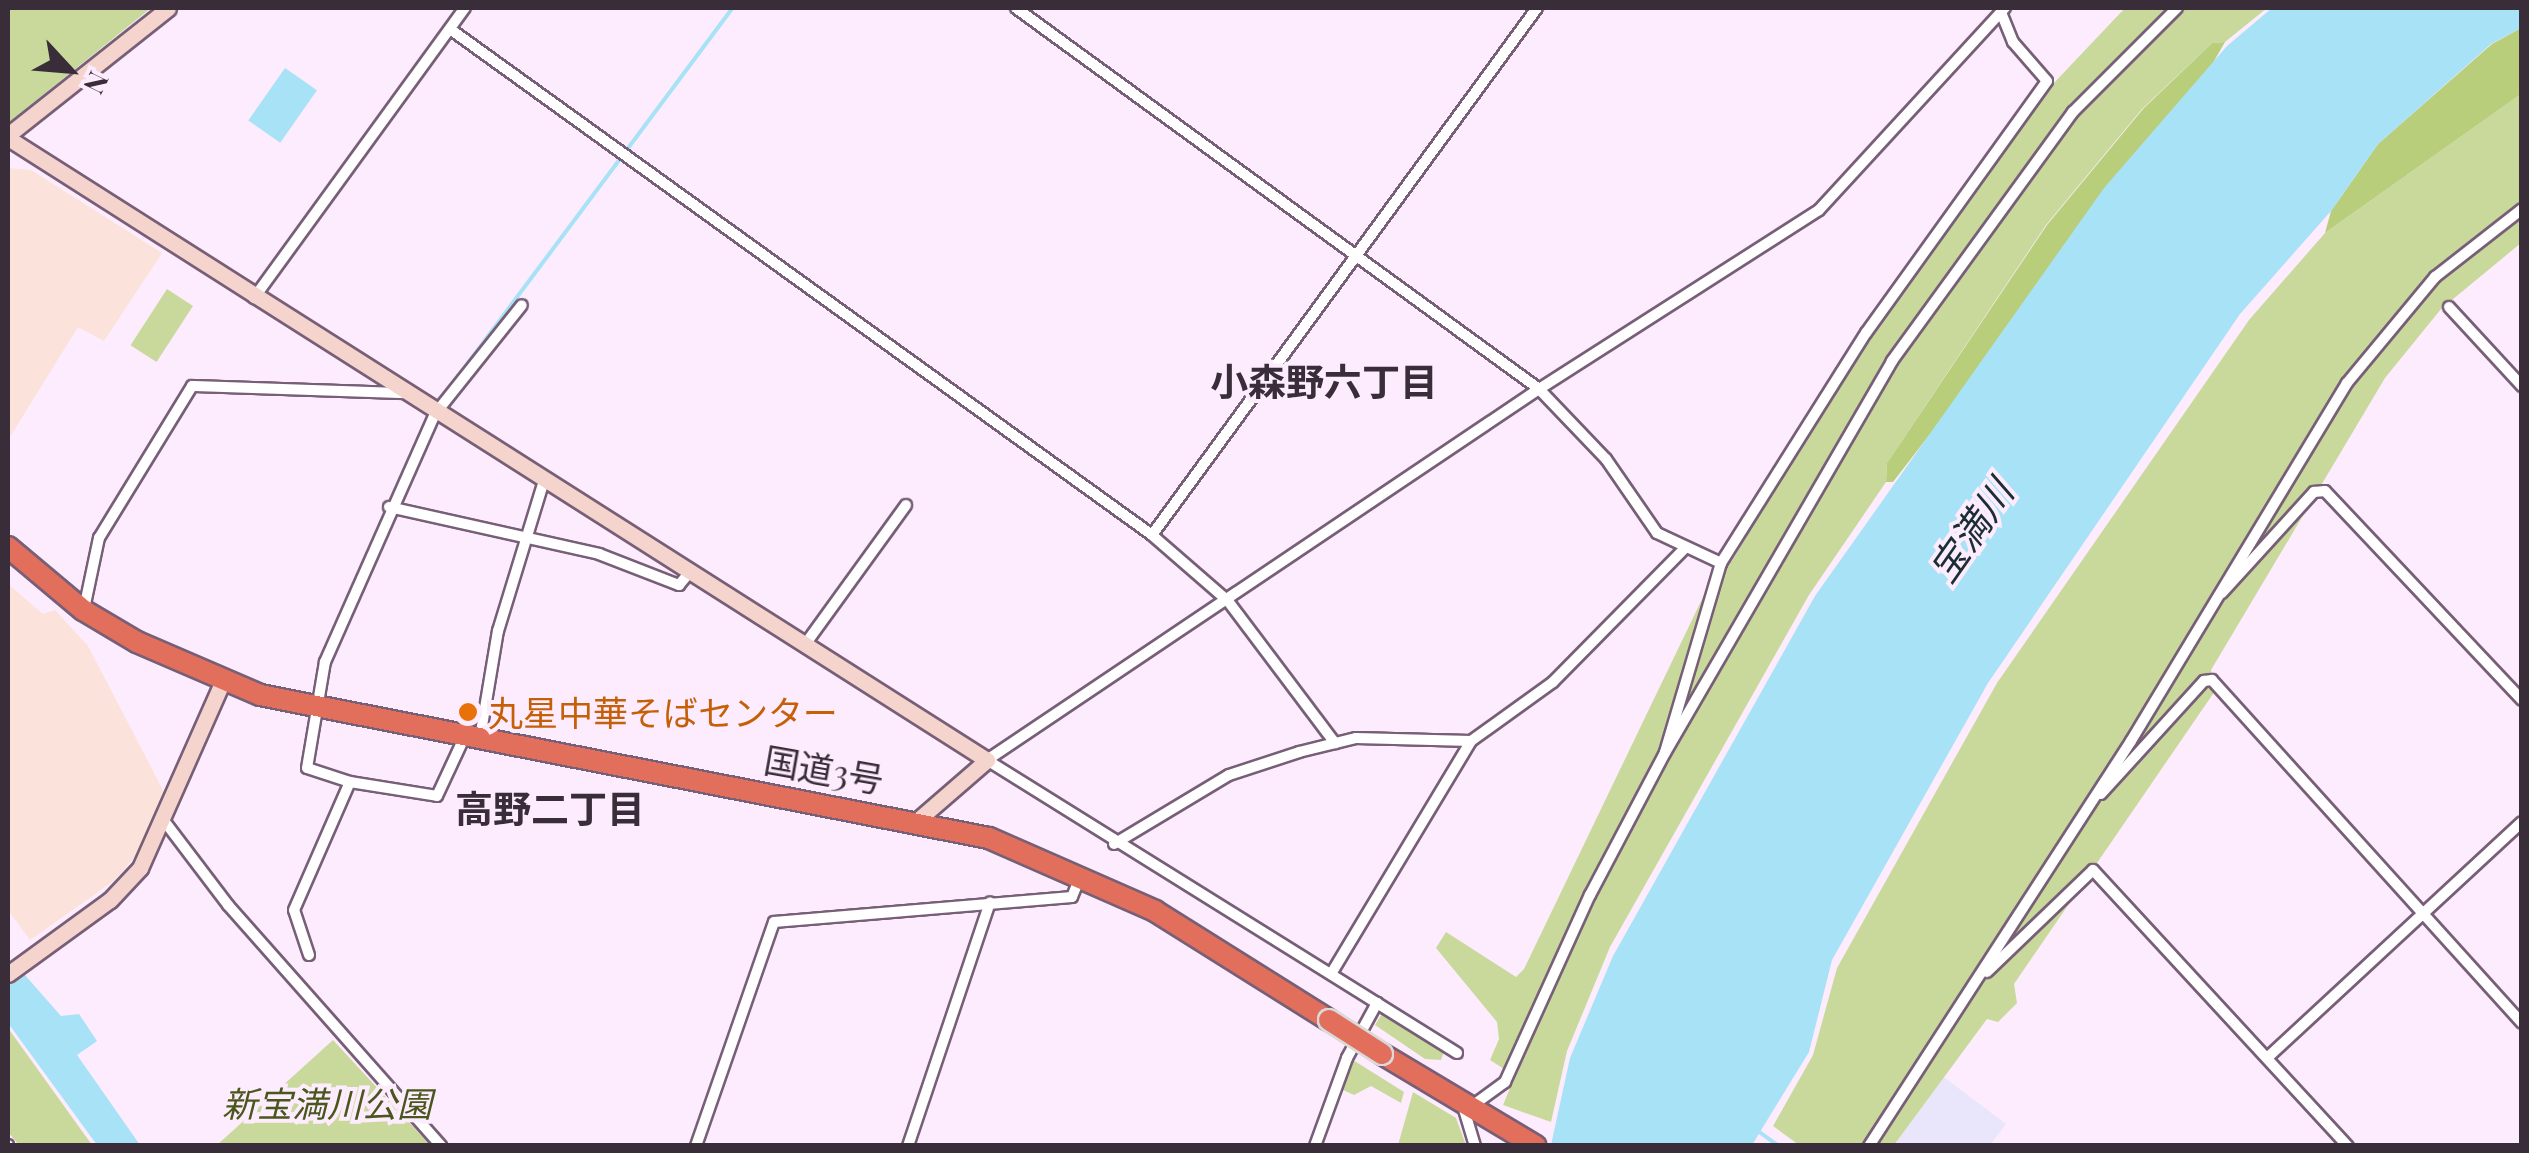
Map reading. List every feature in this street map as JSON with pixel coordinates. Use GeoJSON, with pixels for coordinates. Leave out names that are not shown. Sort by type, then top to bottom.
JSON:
{"type":"FeatureCollection","features":[{"type":"Feature","properties":{"kind":"highway","name":"国道3号"},"geometry":{"type":"LineString","coordinates":[[8,546],[84,610],[222,683],[317,708],[919,819],[989,838],[1081,874],[1155,911],[1536,1146]]}},
{"type":"Feature","properties":{"kind":"street"},"geometry":{"type":"LineString","coordinates":[[168,8],[8,136],[435,414],[987,760],[1114,844],[1457,1054]]}},
{"type":"Feature","properties":{"kind":"street"},"geometry":{"type":"LineString","coordinates":[[254,298],[465,8]]}},
{"type":"Feature","properties":{"kind":"street"},"geometry":{"type":"LineString","coordinates":[[1016,8],[1539,389],[1606,459],[1658,533],[1684,549],[1721,563]]}},
{"type":"Feature","properties":{"kind":"street"},"geometry":{"type":"LineString","coordinates":[[1152,535],[1536,8]]}},
{"type":"Feature","properties":{"kind":"street"},"geometry":{"type":"LineString","coordinates":[[1475,1146],[1467,1103],[1505,1082],[1590,895],[1664,753],[1816,485],[1951,273],[2074,112],[2177,8]]}},
{"type":"Feature","properties":{"kind":"street"},"geometry":{"type":"LineString","coordinates":[[1664,753],[1721,563],[1866,333],[2047,81],[2013,42],[2003,10]]}},
{"type":"Feature","properties":{"kind":"street"},"geometry":{"type":"LineString","coordinates":[[919,819],[987,760],[1539,389],[1819,210],[2003,10]]}},
{"type":"Feature","properties":{"kind":"street"},"geometry":{"type":"LineString","coordinates":[[450,28],[1152,535],[1228,601],[1335,743]]}},
{"type":"Feature","properties":{"kind":"street"},"geometry":{"type":"LineString","coordinates":[[1869,1146],[2092,802],[2318,426],[2375,347],[2445,268],[2522,209]]}},
{"type":"Feature","properties":{"kind":"street"},"geometry":{"type":"LineString","coordinates":[[522,305],[435,414],[389,507],[324,662],[307,768],[350,782],[438,796],[473,737],[498,631],[544,481]]}},
{"type":"Feature","properties":{"kind":"street"},"geometry":{"type":"LineString","coordinates":[[2449,308],[2522,386]]}},
{"type":"Feature","properties":{"kind":"street"},"geometry":{"type":"LineString","coordinates":[[84,610],[98,538],[192,386],[402,393]]}},
{"type":"Feature","properties":{"kind":"street"},"geometry":{"type":"LineString","coordinates":[[2208,608],[2314,492],[2326,491],[2522,700]]}},
{"type":"Feature","properties":{"kind":"street"},"geometry":{"type":"LineString","coordinates":[[804,646],[906,505]]}},
{"type":"Feature","properties":{"kind":"street"},"geometry":{"type":"LineString","coordinates":[[389,507],[526,536],[679,585],[689,573]]}},
{"type":"Feature","properties":{"kind":"street"},"geometry":{"type":"LineString","coordinates":[[1331,974],[1471,741],[1553,682],[1684,549]]}},
{"type":"Feature","properties":{"kind":"street"},"geometry":{"type":"LineString","coordinates":[[2092,802],[2212,680],[2522,1024]]}},
{"type":"Feature","properties":{"kind":"street"},"geometry":{"type":"LineString","coordinates":[[8,974],[124,888],[166,822],[222,683]]}},
{"type":"Feature","properties":{"kind":"street"},"geometry":{"type":"LineString","coordinates":[[1114,844],[1229,774],[1335,743],[1471,741]]}},
{"type":"Feature","properties":{"kind":"street"},"geometry":{"type":"LineString","coordinates":[[309,955],[294,910],[350,782]]}},
{"type":"Feature","properties":{"kind":"street"},"geometry":{"type":"LineString","coordinates":[[166,822],[228,905],[440,1146]]}},
{"type":"Feature","properties":{"kind":"street"},"geometry":{"type":"LineString","coordinates":[[2268,1058],[2522,822]]}},
{"type":"Feature","properties":{"kind":"street"},"geometry":{"type":"LineString","coordinates":[[1982,975],[2093,870],[2348,1146]]}},
{"type":"Feature","properties":{"kind":"street"},"geometry":{"type":"LineString","coordinates":[[696,1146],[774,922],[1072,897],[1081,874]]}},
{"type":"Feature","properties":{"kind":"street"},"geometry":{"type":"LineString","coordinates":[[908,1146],[990,902]]}},
{"type":"Feature","properties":{"kind":"street"},"geometry":{"type":"LineString","coordinates":[[1315,1146],[1347,1058],[1377,1003]]}},
{"type":"Feature","properties":{"kind":"shaded area"},"geometry":{"type":"Polygon","coordinates":[[[8,168],[31,170],[162,253],[104,341],[78,327],[8,440],[8,168]]]}},
{"type":"Feature","properties":{"kind":"shaded area"},"geometry":{"type":"Polygon","coordinates":[[[8,584],[43,614],[55,610],[88,646],[166,796],[140,851],[115,880],[30,940],[8,910],[8,584]]]}},
{"type":"Feature","properties":{"kind":"shaded area"},"geometry":{"type":"Polygon","coordinates":[[[1941,1075],[2006,1124],[1990,1145],[1894,1146],[1941,1075]]]}},
{"type":"Feature","properties":{"kind":"green space"},"geometry":{"type":"Polygon","coordinates":[[[8,8],[151,8],[8,123],[8,8]]]}},
{"type":"Feature","properties":{"kind":"green space"},"geometry":{"type":"Polygon","coordinates":[[[2125,8],[2267,8],[2225,42],[2212,43],[2142,109],[2046,225],[1887,463],[1886,482],[1809,595],[1610,947],[1567,1051],[1551,1122],[1503,1105],[1515,1076],[1490,1060],[1499,1039],[1497,1022],[1436,948],[1446,932],[1516,977],[1524,969],[1717,568],[1732,561],[1834,389],[1976,185],[2053,84],[2125,8]]]}},
{"type":"Feature","properties":{"kind":"green space"},"geometry":{"type":"Polygon","coordinates":[[[2521,28],[2521,94],[2325,233],[2331,211],[2378,144],[2492,44],[2521,28]]]}},
{"type":"Feature","properties":{"kind":"green space"},"geometry":{"type":"Polygon","coordinates":[[[2225,42],[2202,82],[1893,482],[1886,482],[1887,463],[2047,225],[2143,109],[2212,43],[2225,42]]]}},
{"type":"Feature","properties":{"kind":"green space"},"geometry":{"type":"Polygon","coordinates":[[[2521,94],[2521,243],[2441,309],[2385,378],[2211,670],[2215,691],[2014,984],[2017,1003],[1998,1022],[1987,1019],[1894,1145],[1799,1145],[1773,1126],[1813,1055],[1837,968],[1997,683],[2249,320],[2325,233],[2521,94]]]}},
{"type":"Feature","properties":{"kind":"green space"},"geometry":{"type":"Polygon","coordinates":[[[167,289],[193,306],[157,362],[131,345],[167,289]]]}},
{"type":"Feature","properties":{"kind":"green space"},"geometry":{"type":"Polygon","coordinates":[[[1383,1012],[1444,1052],[1441,1060],[1425,1059],[1375,1025],[1383,1012]]]}},
{"type":"Feature","properties":{"kind":"green space"},"geometry":{"type":"Polygon","coordinates":[[[8,1028],[92,1145],[19,1145],[8,1132],[8,1028]]]}},
{"type":"Feature","properties":{"kind":"green space","name":"新宝満川公園"},"geometry":{"type":"Polygon","coordinates":[[[333,1040],[430,1145],[217,1145],[333,1040]]]}},
{"type":"Feature","properties":{"kind":"green space"},"geometry":{"type":"Polygon","coordinates":[[[1353,1060],[1404,1092],[1401,1103],[1371,1086],[1354,1095],[1343,1090],[1353,1060]]]}},
{"type":"Feature","properties":{"kind":"green space"},"geometry":{"type":"Polygon","coordinates":[[[1413,1092],[1456,1118],[1466,1145],[1398,1145],[1413,1092]]]}},
{"type":"Feature","properties":{"kind":"water","name":"宝満川"},"geometry":{"type":"Polygon","coordinates":[[[2272,8],[2521,8],[2521,28],[2491,44],[2378,144],[2331,211],[2240,314],[1988,683],[1832,960],[1809,1052],[1752,1145],[1551,1145],[1570,1058],[1613,956],[1815,596],[2104,188],[2227,46],[2272,8]]]}},
{"type":"Feature","properties":{"kind":"water"},"geometry":{"type":"Polygon","coordinates":[[[285,68],[317,90],[280,143],[248,120],[285,68]]]}},
{"type":"Feature","properties":{"kind":"water"},"geometry":{"type":"Polygon","coordinates":[[[24,974],[61,1016],[79,1014],[97,1041],[77,1055],[140,1145],[97,1145],[8,1023],[8,986],[24,974]]]}},
{"type":"Feature","properties":{"kind":"waterway"},"geometry":{"type":"LineString","coordinates":[[453,383],[733,8]]}},
{"type":"Feature","properties":{"kind":"waterway"},"geometry":{"type":"LineString","coordinates":[[1758,1131],[1779,1146]]}},
{"type":"Feature","properties":{"kind":"place","name":"丸星中華そばセンター"},"geometry":{"type":"Point","coordinates":[468,712]}},
{"type":"Feature","properties":{"kind":"district","name":"小森野六丁目"},"geometry":{"type":"Point","coordinates":[1324,381]}},
{"type":"Feature","properties":{"kind":"district","name":"高野二丁目"},"geometry":{"type":"Point","coordinates":[550,808]}}]}
